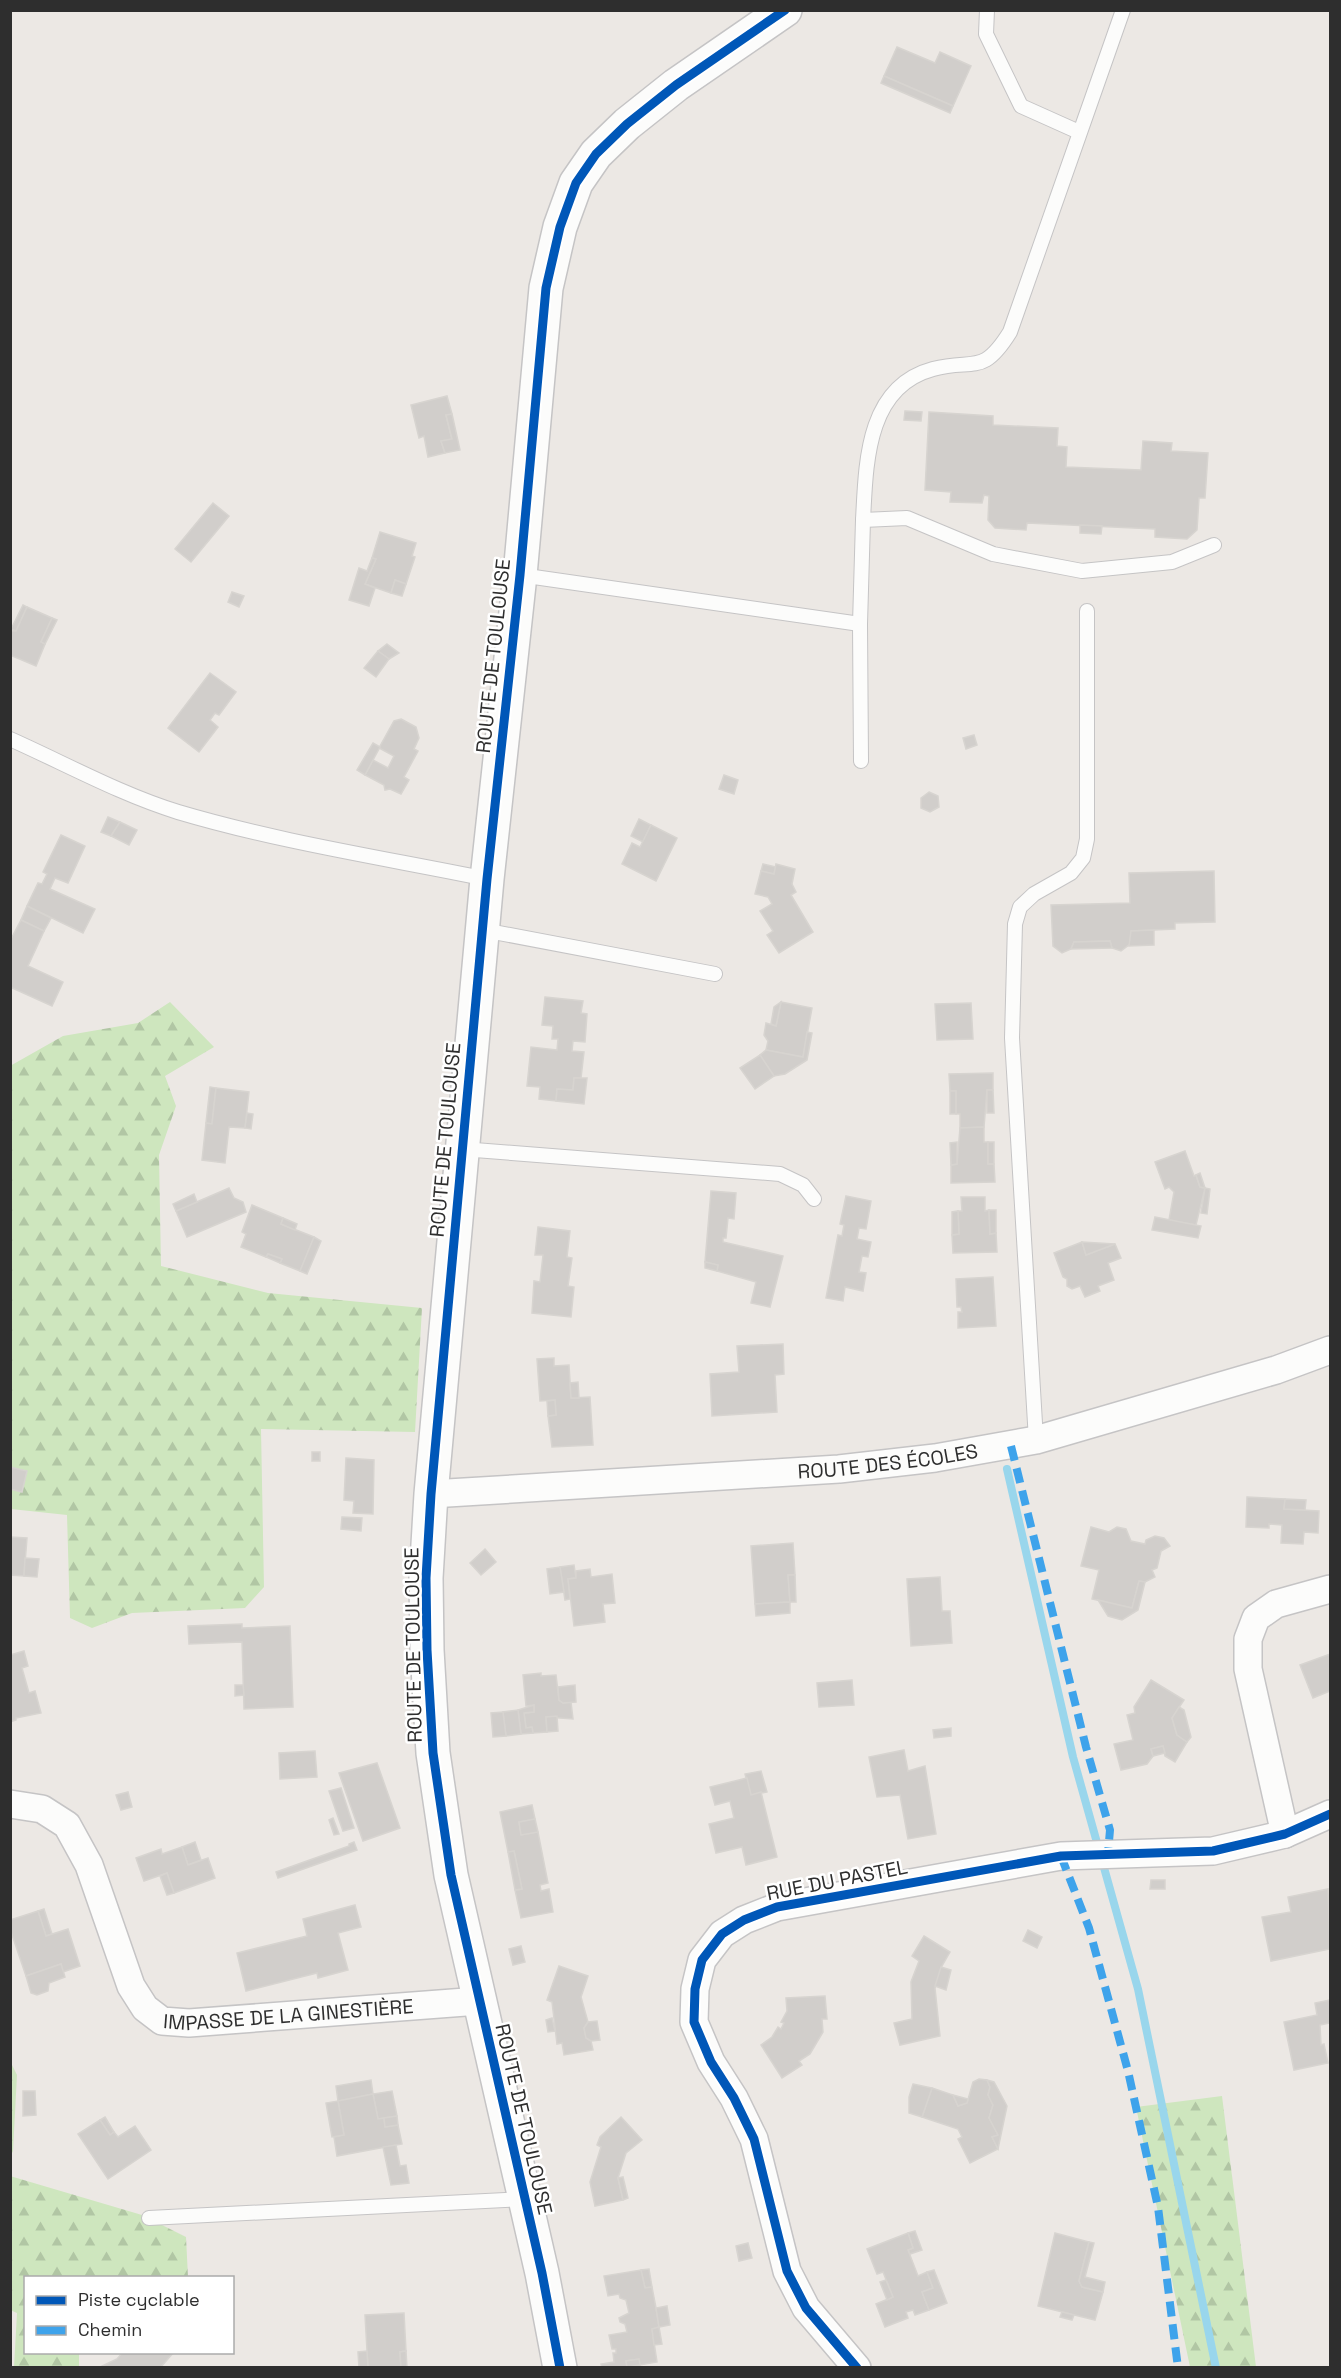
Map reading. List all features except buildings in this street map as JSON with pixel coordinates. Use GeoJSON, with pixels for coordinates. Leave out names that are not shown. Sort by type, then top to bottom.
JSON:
{"type":"FeatureCollection","features":[{"type":"Feature","properties":{"kind":"street","name":"ROUTE DE TOULOUSE"},"geometry":{"type":"LineString","coordinates":[[560,2367],[451,1875],[434,1753],[426,1609],[431,1494],[487,879],[520,575],[546,288],[560,227],[576,183],[596,154],[627,124],[676,85],[785,10]]}},
{"type":"Feature","properties":{"kind":"street","name":"ROUTE DES ÉCOLES"},"geometry":{"type":"LineString","coordinates":[[431,1494],[839,1469],[935,1458],[1036,1440],[1276,1370],[1330,1350]]}},
{"type":"Feature","properties":{"kind":"street"},"geometry":{"type":"LineString","coordinates":[[1285,1834],[1248,1669],[1248,1639],[1256,1618],[1276,1604],[1330,1589]]}},
{"type":"Feature","properties":{"kind":"street","name":"IMPASSE DE LA GINESTIÈRE"},"geometry":{"type":"LineString","coordinates":[[10,1804],[42,1809],[67,1825],[89,1865],[131,1986],[145,2008],[162,2021],[189,2023],[479,2001]]}},
{"type":"Feature","properties":{"kind":"street","name":"RUE DU PASTEL"},"geometry":{"type":"LineString","coordinates":[[857,2367],[806,2308],[787,2271],[754,2139],[734,2098],[711,2062],[694,2022],[695,1989],[702,1960],[722,1934],[744,1920],[777,1907],[1085,1854],[1213,1851],[1285,1834],[1330,1814]]}},
{"type":"Feature","properties":{"kind":"lane"},"geometry":{"type":"LineString","coordinates":[[987,10],[986,34],[1022,106],[1079,132]]}},
{"type":"Feature","properties":{"kind":"lane"},"geometry":{"type":"LineString","coordinates":[[861,761],[860,624],[866,458],[878,416],[892,396],[914,377],[934,369],[975,365],[997,352],[1010,332],[1123,10]]}},
{"type":"Feature","properties":{"kind":"lane"},"geometry":{"type":"LineString","coordinates":[[863,520],[907,518],[993,554],[1082,571],[1172,562],[1214,545]]}},
{"type":"Feature","properties":{"kind":"lane"},"geometry":{"type":"LineString","coordinates":[[520,575],[860,624]]}},
{"type":"Feature","properties":{"kind":"lane"},"geometry":{"type":"LineString","coordinates":[[1036,1440],[1012,1038],[1015,924],[1020,907],[1034,894],[1071,873],[1083,858],[1087,839],[1087,611]]}},
{"type":"Feature","properties":{"kind":"lane"},"geometry":{"type":"LineString","coordinates":[[10,739],[85,775],[177,811],[261,834],[487,879]]}},
{"type":"Feature","properties":{"kind":"lane"},"geometry":{"type":"LineString","coordinates":[[483,930],[715,974]]}},
{"type":"Feature","properties":{"kind":"lane"},"geometry":{"type":"LineString","coordinates":[[462,1149],[780,1174],[803,1185],[814,1199]]}},
{"type":"Feature","properties":{"kind":"lane"},"geometry":{"type":"LineString","coordinates":[[149,2218],[523,2199]]}},
{"type":"Feature","properties":{"kind":"green space"},"geometry":{"type":"Polygon","coordinates":[[[170,1002],[214,1047],[165,1076],[176,1106],[159,1155],[161,1266],[268,1293],[422,1308],[415,1432],[261,1429],[264,1587],[245,1608],[132,1613],[92,1628],[70,1618],[67,1515],[11,1509],[10,1066],[63,1036],[138,1023],[170,1002]]]}},
{"type":"Feature","properties":{"kind":"green space"},"geometry":{"type":"Polygon","coordinates":[[[10,2061],[17,2075],[11,2155],[10,2061]]]}},
{"type":"Feature","properties":{"kind":"green space"},"geometry":{"type":"Polygon","coordinates":[[[1222,2096],[1256,2367],[1190,2367],[1136,2107],[1222,2096]]]}},
{"type":"Feature","properties":{"kind":"green space"},"geometry":{"type":"Polygon","coordinates":[[[10,2176],[142,2215],[186,2237],[188,2276],[24,2276],[24,2354],[79,2354],[79,2367],[14,2367],[17,2313],[10,2310],[10,2176]]]}},
{"type":"Feature","properties":{"kind":"waterway"},"geometry":{"type":"LineString","coordinates":[[1007,1469],[1073,1757],[1138,1989],[1216,2368]]}},
{"type":"Feature","properties":{"kind":"marked path"},"geometry":{"type":"LineString","coordinates":[[1011,1446],[1086,1747],[1110,1830],[1108,1853]]}},
{"type":"Feature","properties":{"kind":"marked path"},"geometry":{"type":"LineString","coordinates":[[1061,1856],[1089,1928],[1128,2071],[1158,2207],[1178,2368]]}},
{"type":"Feature","properties":{"kind":"cycle path"},"geometry":{"type":"LineString","coordinates":[[560,2368],[542,2273],[451,1875],[433,1753],[427,1650],[426,1578],[431,1494],[487,879],[520,575],[546,288],[560,227],[576,183],[596,154],[627,124],[676,85],[785,10]]}},
{"type":"Feature","properties":{"kind":"cycle path"},"geometry":{"type":"LineString","coordinates":[[857,2368],[806,2308],[787,2271],[754,2139],[734,2098],[711,2062],[694,2022],[695,1989],[702,1960],[722,1934],[744,1920],[777,1907],[1061,1856],[1213,1851],[1285,1834],[1330,1814]]}}]}
